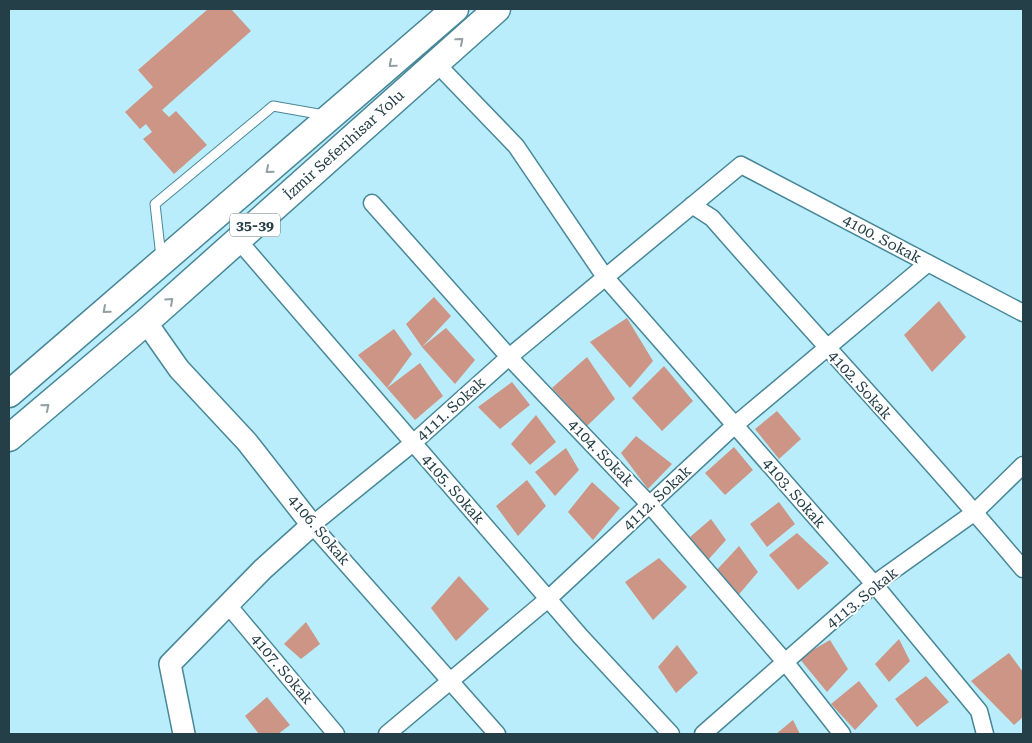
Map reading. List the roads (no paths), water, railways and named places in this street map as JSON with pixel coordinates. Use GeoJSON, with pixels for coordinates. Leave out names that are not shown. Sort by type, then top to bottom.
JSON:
{"type":"FeatureCollection","features":[{"type":"Feature","properties":{"kind":"main road","name":"İzmir Seferihisar Yolu"},"geometry":{"type":"LineString","coordinates":[[9,394],[455,9]]}},
{"type":"Feature","properties":{"kind":"main road","name":"İzmir Seferihisar Yolu"},"geometry":{"type":"LineString","coordinates":[[9,438],[146,322],[435,62],[497,9]]}},
{"type":"Feature","properties":{"kind":"street","name":"4103. Sokak"},"geometry":{"type":"LineString","coordinates":[[435,62],[516,146],[606,277],[874,584],[980,711],[985,734]]}},
{"type":"Feature","properties":{"kind":"street","name":"4111. Sokak"},"geometry":{"type":"LineString","coordinates":[[184,734],[170,664],[312,524],[413,443],[509,357],[741,165]]}},
{"type":"Feature","properties":{"kind":"street","name":"4100. Sokak"},"geometry":{"type":"LineString","coordinates":[[741,165],[1023,313]]}},
{"type":"Feature","properties":{"kind":"street","name":"4104. Sokak"},"geometry":{"type":"LineString","coordinates":[[372,203],[509,357],[650,505],[786,662],[842,734]]}},
{"type":"Feature","properties":{"kind":"street","name":"4102. Sokak"},"geometry":{"type":"LineString","coordinates":[[692,205],[712,218],[827,349],[975,512],[1023,569]]}},
{"type":"Feature","properties":{"kind":"street","name":"4105. Sokak"},"geometry":{"type":"LineString","coordinates":[[238,240],[548,599],[670,734]]}},
{"type":"Feature","properties":{"kind":"street","name":"4112. Sokak"},"geometry":{"type":"LineString","coordinates":[[387,734],[548,599],[735,425],[928,263]]}},
{"type":"Feature","properties":{"kind":"street","name":"4106. Sokak"},"geometry":{"type":"LineString","coordinates":[[146,322],[179,369],[247,442],[312,524],[497,734]]}},
{"type":"Feature","properties":{"kind":"street","name":"4113. Sokak"},"geometry":{"type":"LineString","coordinates":[[703,734],[874,584],[975,512],[1023,465]]}},
{"type":"Feature","properties":{"kind":"street","name":"4107. Sokak"},"geometry":{"type":"LineString","coordinates":[[228,605],[336,734]]}},
{"type":"Feature","properties":{"kind":"lane"},"geometry":{"type":"LineString","coordinates":[[162,262],[155,204],[273,106],[332,117]]}}]}
